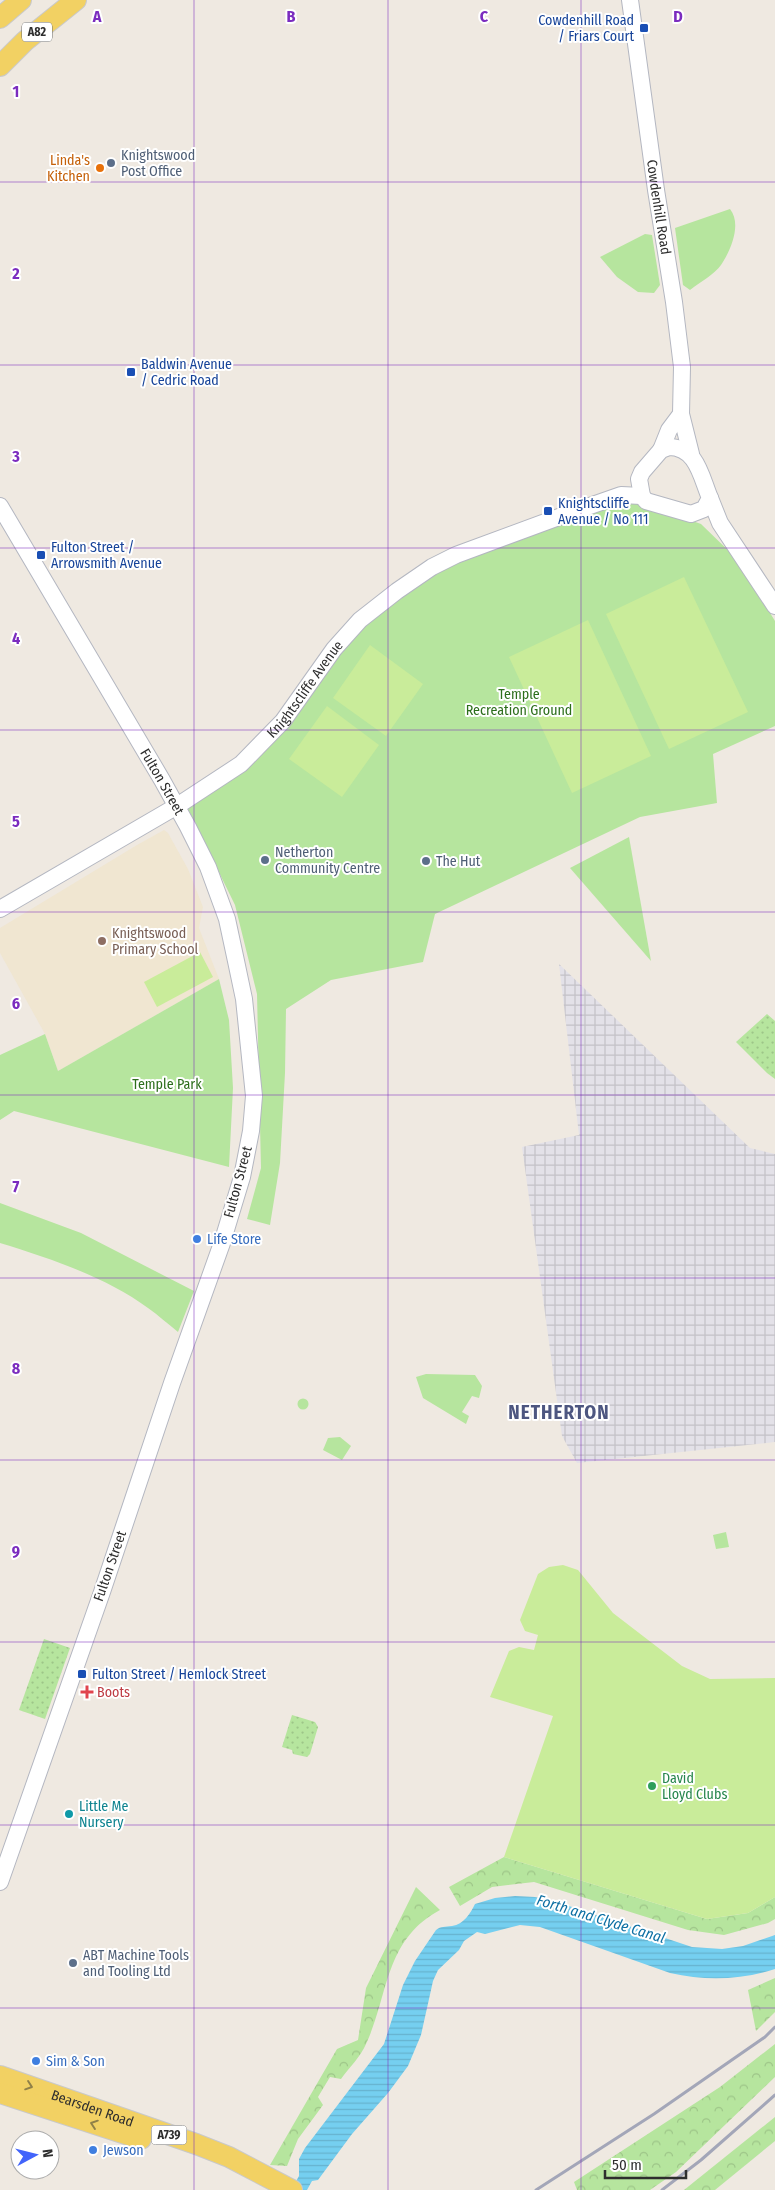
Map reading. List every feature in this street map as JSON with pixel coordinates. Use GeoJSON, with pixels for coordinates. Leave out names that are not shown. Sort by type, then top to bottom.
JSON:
{"type":"FeatureCollection","features":[{"type":"Feature","properties":{"kind":"main road","name":"A82"},"geometry":{"type":"LineString","coordinates":[[0,18],[21,0]]}},
{"type":"Feature","properties":{"kind":"main road","name":"A82"},"geometry":{"type":"LineString","coordinates":[[0,66],[25,41],[76,0]]}},
{"type":"Feature","properties":{"kind":"main road","name":"Bearsden Road"},"geometry":{"type":"LineString","coordinates":[[0,2076],[229,2157],[279,2187]]}},
{"type":"Feature","properties":{"kind":"main road","name":"Bearsden Road"},"geometry":{"type":"LineString","coordinates":[[0,2093],[201,2158],[279,2187]]}},
{"type":"Feature","properties":{"kind":"street","name":"Cowdenhill Road"},"geometry":{"type":"LineString","coordinates":[[630,0],[656,190],[674,302],[682,367],[681,414],[691,454]]}},
{"type":"Feature","properties":{"kind":"street"},"geometry":{"type":"LineString","coordinates":[[681,414],[669,430],[661,450],[639,479],[642,496],[646,502],[687,514],[696,514],[720,524]]}},
{"type":"Feature","properties":{"kind":"street"},"geometry":{"type":"LineString","coordinates":[[661,450],[676,447],[691,454],[720,524],[775,606]]}},
{"type":"Feature","properties":{"kind":"street","name":"Knightscliffe Avenue"},"geometry":{"type":"LineString","coordinates":[[621,496],[639,479]]}},
{"type":"Feature","properties":{"kind":"street","name":"Knightscliffe Avenue"},"geometry":{"type":"LineString","coordinates":[[0,909],[176,806],[241,764],[283,721],[341,642],[360,620],[396,591],[432,567],[456,555],[621,496],[642,496]]}},
{"type":"Feature","properties":{"kind":"street"},"geometry":{"type":"LineString","coordinates":[[696,514],[707,506],[710,498]]}},
{"type":"Feature","properties":{"kind":"street","name":"Fulton Street"},"geometry":{"type":"LineString","coordinates":[[0,506],[176,806],[208,867],[227,919],[244,1000],[254,1096],[251,1131],[242,1177],[222,1243],[0,1882]]}},
{"type":"Feature","properties":{"kind":"shaded area","name":"Knightswood Primary School"},"geometry":{"type":"Polygon","coordinates":[[[164,830],[168,833],[188,869],[203,907],[199,928],[219,979],[58,1071],[45,1034],[0,953],[0,928],[164,830]]]}},
{"type":"Feature","properties":{"kind":"shaded area"},"geometry":{"type":"Polygon","coordinates":[[[559,964],[750,1148],[775,1154],[775,1442],[577,1463],[562,1436],[522,1147],[579,1135],[559,964]]]}},
{"type":"Feature","properties":{"kind":"green space"},"geometry":{"type":"Polygon","coordinates":[[[730,209],[735,222],[735,229],[734,237],[725,259],[711,275],[690,290],[683,285],[675,228],[730,209]]]}},
{"type":"Feature","properties":{"kind":"green space"},"geometry":{"type":"Polygon","coordinates":[[[645,234],[652,235],[660,285],[654,293],[638,292],[617,277],[600,257],[645,234]]]}},
{"type":"Feature","properties":{"kind":"green space","name":"Temple Recreation Ground"},"geometry":{"type":"Polygon","coordinates":[[[632,500],[701,524],[736,558],[775,621],[775,726],[713,754],[717,803],[640,817],[435,914],[423,962],[331,980],[286,1009],[280,1163],[270,1225],[247,1219],[261,1168],[257,994],[235,905],[187,807],[257,760],[366,621],[449,561],[632,500]]]}},
{"type":"Feature","properties":{"kind":"green space"},"geometry":{"type":"Polygon","coordinates":[[[684,577],[748,712],[669,749],[606,614],[684,577]]]}},
{"type":"Feature","properties":{"kind":"green space"},"geometry":{"type":"Polygon","coordinates":[[[588,620],[651,756],[572,793],[509,657],[588,620]]]}},
{"type":"Feature","properties":{"kind":"green space"},"geometry":{"type":"Polygon","coordinates":[[[370,645],[423,684],[386,736],[333,698],[370,645]]]}},
{"type":"Feature","properties":{"kind":"green space"},"geometry":{"type":"Polygon","coordinates":[[[327,706],[379,745],[342,797],[289,759],[327,706]]]}},
{"type":"Feature","properties":{"kind":"green space"},"geometry":{"type":"Polygon","coordinates":[[[629,837],[651,961],[570,868],[629,837]]]}},
{"type":"Feature","properties":{"kind":"green space"},"geometry":{"type":"Polygon","coordinates":[[[200,952],[213,977],[157,1007],[144,982],[200,952]]]}},
{"type":"Feature","properties":{"kind":"green space","name":"Temple Park"},"geometry":{"type":"Polygon","coordinates":[[[219,979],[229,1020],[233,1088],[229,1167],[14,1111],[0,1120],[0,1055],[45,1034],[58,1071],[219,979]]]}},
{"type":"Feature","properties":{"kind":"green space"},"geometry":{"type":"Polygon","coordinates":[[[767,1014],[775,1021],[775,1079],[736,1042],[767,1014]]]}},
{"type":"Feature","properties":{"kind":"green space"},"geometry":{"type":"Polygon","coordinates":[[[0,1203],[81,1233],[194,1291],[178,1332],[132,1297],[96,1278],[38,1255],[0,1243],[0,1203]]]}},
{"type":"Feature","properties":{"kind":"green space"},"geometry":{"type":"Polygon","coordinates":[[[426,1374],[475,1375],[482,1386],[479,1398],[472,1396],[462,1412],[469,1416],[466,1424],[423,1398],[416,1377],[426,1374]]]}},
{"type":"Feature","properties":{"kind":"green space"},"geometry":{"type":"Polygon","coordinates":[[[303,1398],[309,1404],[303,1410],[297,1404],[303,1398]]]}},
{"type":"Feature","properties":{"kind":"green space"},"geometry":{"type":"Polygon","coordinates":[[[340,1437],[351,1446],[342,1460],[323,1450],[328,1438],[340,1437]]]}},
{"type":"Feature","properties":{"kind":"green space"},"geometry":{"type":"Polygon","coordinates":[[[726,1532],[729,1547],[716,1549],[713,1535],[726,1532]]]}},
{"type":"Feature","properties":{"kind":"green space","name":"David Lloyd Clubs"},"geometry":{"type":"Polygon","coordinates":[[[563,1565],[578,1570],[613,1613],[682,1666],[710,1679],[775,1678],[775,1897],[748,1913],[707,1919],[504,1857],[553,1716],[490,1697],[509,1651],[519,1647],[534,1650],[538,1635],[525,1631],[520,1620],[538,1574],[549,1567],[563,1565]]]}},
{"type":"Feature","properties":{"kind":"green space"},"geometry":{"type":"Polygon","coordinates":[[[44,1639],[70,1648],[45,1719],[19,1710],[44,1639]]]}},
{"type":"Feature","properties":{"kind":"green space"},"geometry":{"type":"Polygon","coordinates":[[[292,1715],[315,1722],[318,1727],[310,1754],[307,1757],[293,1754],[292,1750],[282,1747],[292,1715]]]}},
{"type":"Feature","properties":{"kind":"green space"},"geometry":{"type":"Polygon","coordinates":[[[504,1857],[707,1919],[748,1913],[775,1897],[775,1919],[768,1923],[724,1935],[688,1930],[534,1882],[492,1887],[460,1906],[449,1887],[504,1857]]]}},
{"type":"Feature","properties":{"kind":"green space"},"geometry":{"type":"Polygon","coordinates":[[[416,1887],[440,1910],[422,1922],[408,1937],[398,1953],[364,2048],[341,2079],[330,2077],[318,2097],[323,2105],[298,2139],[287,2166],[270,2165],[337,2049],[358,2040],[366,1988],[416,1887]]]}},
{"type":"Feature","properties":{"kind":"green space"},"geometry":{"type":"Polygon","coordinates":[[[775,1978],[775,2012],[756,2031],[748,1990],[775,1978]]]}},
{"type":"Feature","properties":{"kind":"green space"},"geometry":{"type":"Polygon","coordinates":[[[775,2044],[775,2077],[676,2172],[650,2190],[577,2190],[574,2182],[720,2087],[775,2044]]]}},
{"type":"Feature","properties":{"kind":"green space"},"geometry":{"type":"Polygon","coordinates":[[[775,2117],[775,2141],[715,2190],[684,2190],[775,2117]]]}},
{"type":"Feature","properties":{"kind":"water","name":"Forth and Clyde Canal"},"geometry":{"type":"Polygon","coordinates":[[[535,1897],[554,1901],[692,1947],[722,1949],[743,1946],[775,1935],[775,1969],[762,1973],[723,1978],[683,1976],[540,1927],[520,1925],[485,1934],[477,1932],[464,1941],[459,1950],[438,1970],[433,1981],[421,2035],[408,2066],[388,2093],[352,2134],[318,2180],[312,2181],[307,2190],[291,2190],[299,2176],[299,2159],[305,2148],[384,2044],[403,1985],[415,1961],[436,1930],[441,1927],[456,1925],[463,1921],[475,1904],[495,1898],[535,1897]]]}},
{"type":"Feature","properties":{"kind":"railway"},"geometry":{"type":"LineString","coordinates":[[536,2190],[654,2114],[765,2037],[775,2027]]}},
{"type":"Feature","properties":{"kind":"railway"},"geometry":{"type":"LineString","coordinates":[[662,2190],[701,2160],[775,2095]]}},
{"type":"Feature","properties":{"kind":"place","name":"Cowdenhill Road / Friars Court"},"geometry":{"type":"Point","coordinates":[644,28]}},
{"type":"Feature","properties":{"kind":"place","name":"Knightswood Post Office"},"geometry":{"type":"Point","coordinates":[111,163]}},
{"type":"Feature","properties":{"kind":"place","name":"Linda's Kitchen"},"geometry":{"type":"Point","coordinates":[100,168]}},
{"type":"Feature","properties":{"kind":"place","name":"Baldwin Avenue / Cedric Road"},"geometry":{"type":"Point","coordinates":[131,372]}},
{"type":"Feature","properties":{"kind":"place","name":"Knightscliffe Avenue / No 111"},"geometry":{"type":"Point","coordinates":[548,511]}},
{"type":"Feature","properties":{"kind":"place","name":"Fulton Street / Arrowsmith Avenue"},"geometry":{"type":"Point","coordinates":[41,555]}},
{"type":"Feature","properties":{"kind":"place","name":"Netherton Community Centre"},"geometry":{"type":"Point","coordinates":[265,860]}},
{"type":"Feature","properties":{"kind":"place","name":"The Hut"},"geometry":{"type":"Point","coordinates":[426,861]}},
{"type":"Feature","properties":{"kind":"place","name":"Knightswood Primary School"},"geometry":{"type":"Point","coordinates":[102,941]}},
{"type":"Feature","properties":{"kind":"place","name":"Life Store"},"geometry":{"type":"Point","coordinates":[197,1239]}},
{"type":"Feature","properties":{"kind":"place","name":"Fulton Street / Hemlock Street"},"geometry":{"type":"Point","coordinates":[82,1674]}},
{"type":"Feature","properties":{"kind":"place","name":"Boots"},"geometry":{"type":"Point","coordinates":[87,1692]}},
{"type":"Feature","properties":{"kind":"place","name":"David Lloyd Clubs"},"geometry":{"type":"Point","coordinates":[652,1786]}},
{"type":"Feature","properties":{"kind":"place","name":"Little Me Nursery"},"geometry":{"type":"Point","coordinates":[69,1814]}},
{"type":"Feature","properties":{"kind":"place","name":"ABT Machine Tools and Tooling Ltd"},"geometry":{"type":"Point","coordinates":[73,1963]}},
{"type":"Feature","properties":{"kind":"place","name":"Sim & Son"},"geometry":{"type":"Point","coordinates":[36,2061]}},
{"type":"Feature","properties":{"kind":"place","name":"Jewson"},"geometry":{"type":"Point","coordinates":[93,2150]}},
{"type":"Feature","properties":{"kind":"district","name":"NETHERTON"},"geometry":{"type":"Point","coordinates":[559,1412]}}]}
